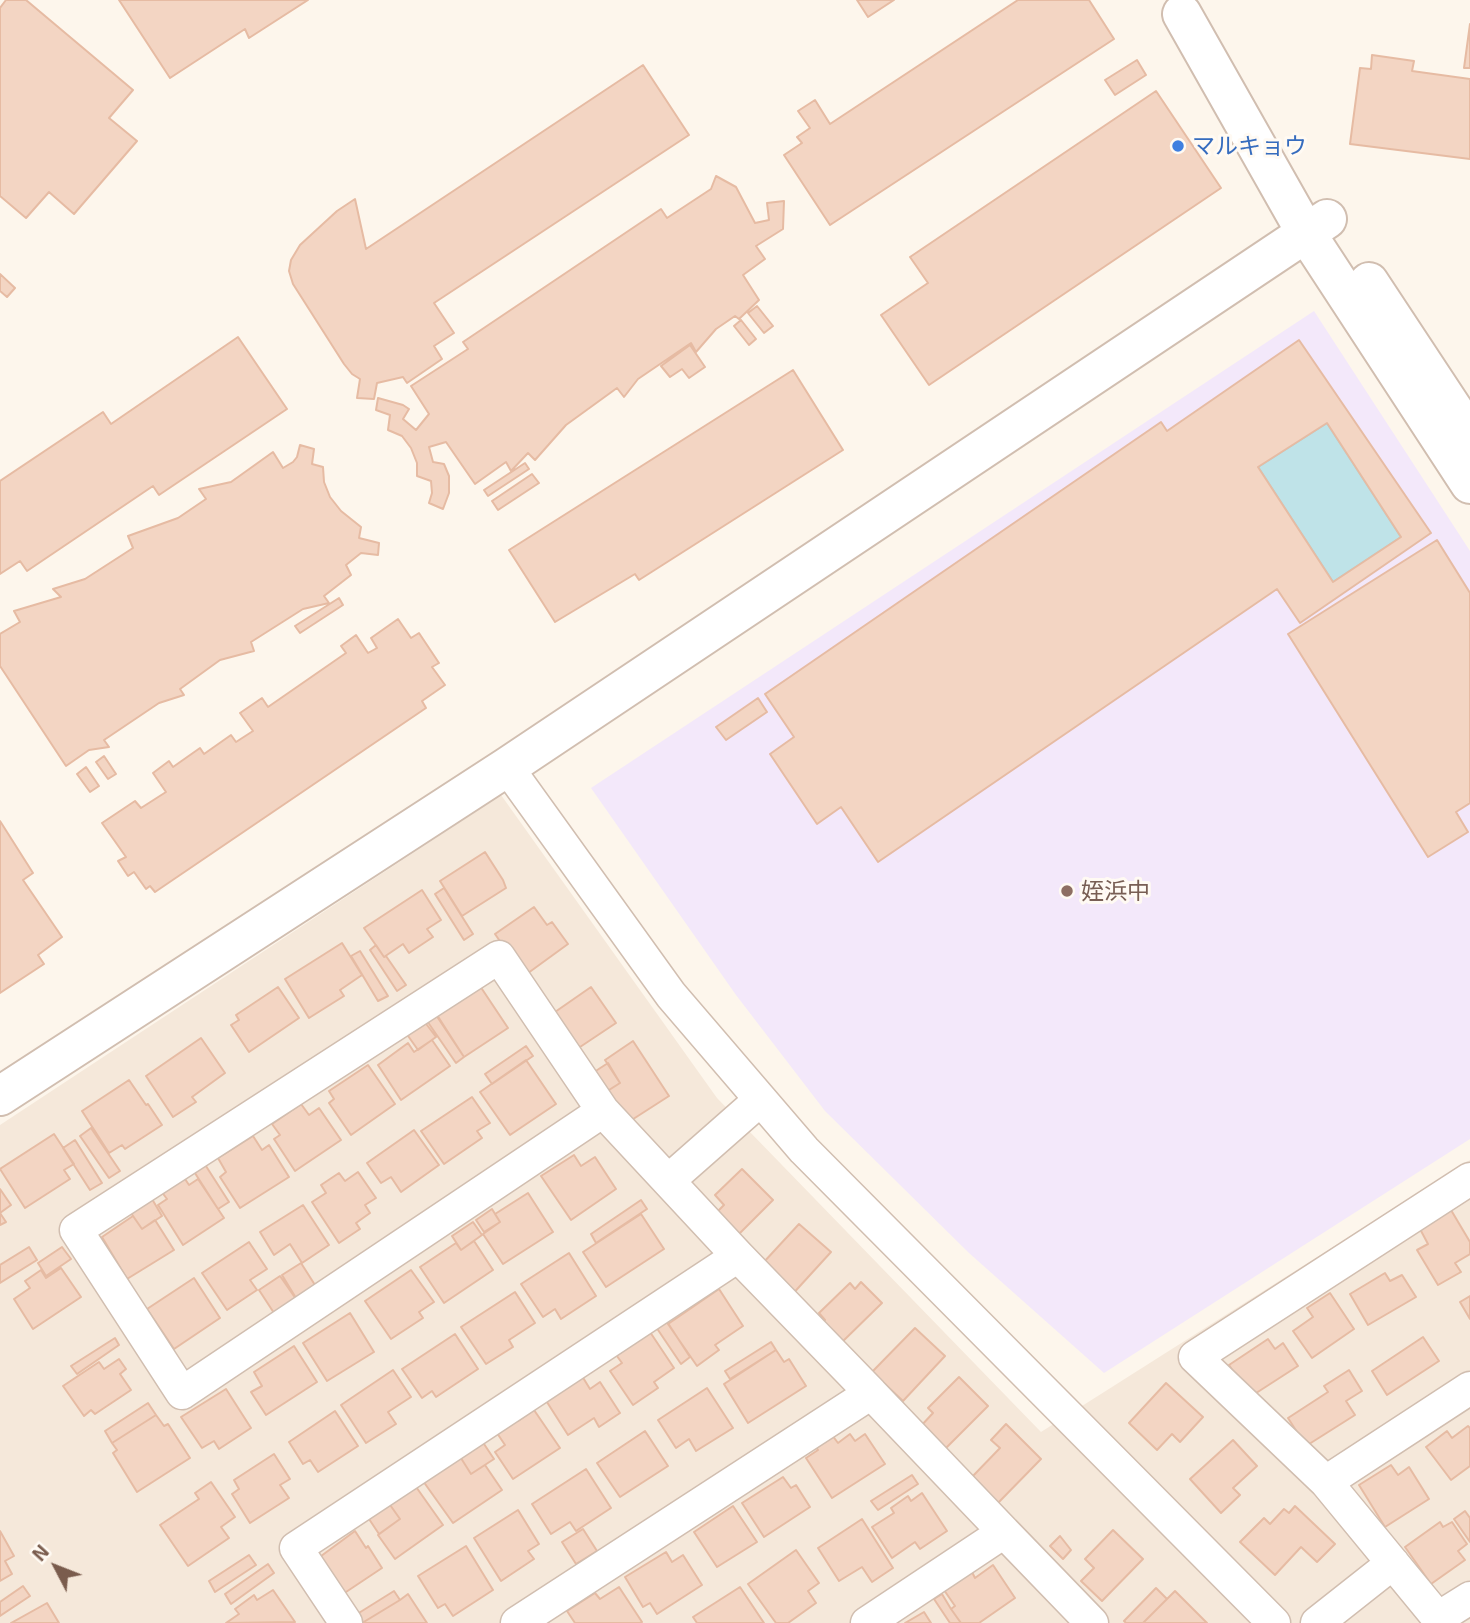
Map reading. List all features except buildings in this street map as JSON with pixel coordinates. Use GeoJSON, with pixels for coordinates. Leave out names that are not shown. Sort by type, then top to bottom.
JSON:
{"type":"FeatureCollection","features":[{"type":"Feature","properties":{"kind":"street"},"geometry":{"type":"LineString","coordinates":[[1184,5],[1470,484]]}},
{"type":"Feature","properties":{"kind":"street"},"geometry":{"type":"LineString","coordinates":[[1316,226],[1470,435]]}},
{"type":"Feature","properties":{"kind":"street"},"geometry":{"type":"LineString","coordinates":[[0,1096],[507,767],[1316,226]]}},
{"type":"Feature","properties":{"kind":"street"},"geometry":{"type":"LineString","coordinates":[[507,767],[671,995],[803,1150],[1274,1623]]}},
{"type":"Feature","properties":{"kind":"street"},"geometry":{"type":"LineString","coordinates":[[603,1111],[182,1393],[76,1230],[499,957],[603,1111],[738,1256],[1091,1623]]}},
{"type":"Feature","properties":{"kind":"street"},"geometry":{"type":"LineString","coordinates":[[668,1181],[760,1100]]}},
{"type":"Feature","properties":{"kind":"street"},"geometry":{"type":"LineString","coordinates":[[1470,1179],[1195,1357],[1326,1482],[1439,1620],[1470,1598]]}},
{"type":"Feature","properties":{"kind":"street"},"geometry":{"type":"LineString","coordinates":[[346,1623],[296,1548],[738,1256]]}},
{"type":"Feature","properties":{"kind":"street"},"geometry":{"type":"LineString","coordinates":[[1326,1482],[1470,1388]]}},
{"type":"Feature","properties":{"kind":"street"},"geometry":{"type":"LineString","coordinates":[[517,1623],[871,1393]]}},
{"type":"Feature","properties":{"kind":"street"},"geometry":{"type":"LineString","coordinates":[[867,1623],[1004,1532]]}},
{"type":"Feature","properties":{"kind":"street"},"geometry":{"type":"LineString","coordinates":[[1317,1623],[1393,1563]]}},
{"type":"Feature","properties":{"kind":"shaded area","name":"姪浜中"},"geometry":{"type":"Polygon","coordinates":[[[1314,311],[1470,551],[1470,1139],[1104,1373],[969,1253],[825,1111],[736,995],[591,788],[1314,311]]]}},
{"type":"Feature","properties":{"kind":"shaded area"},"geometry":{"type":"Polygon","coordinates":[[[501,795],[717,1098],[1041,1432],[1470,1160],[1470,1623],[0,1623],[0,1125],[501,795]]]}},
{"type":"Feature","properties":{"kind":"water"},"geometry":{"type":"Polygon","coordinates":[[[1327,423],[1401,537],[1333,582],[1258,467],[1327,423]]]}},
{"type":"Feature","properties":{"kind":"place","name":"マルキョウ"},"geometry":{"type":"Point","coordinates":[1178,146]}},
{"type":"Feature","properties":{"kind":"place","name":"姪浜中"},"geometry":{"type":"Point","coordinates":[1067,891]}}]}
